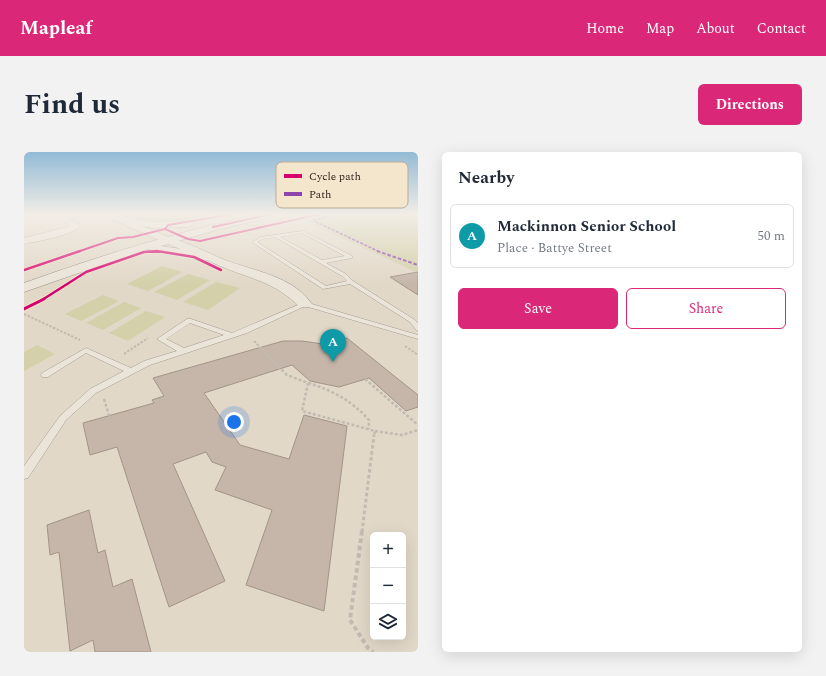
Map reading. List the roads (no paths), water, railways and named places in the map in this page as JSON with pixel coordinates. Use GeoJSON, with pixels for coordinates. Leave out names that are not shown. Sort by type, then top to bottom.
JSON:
{"type":"FeatureCollection","features":[{"type":"Feature","properties":{"kind":"main road"},"geometry":{"type":"LineString","coordinates":[[100,252],[113,237]]}},
{"type":"Feature","properties":{"kind":"main road"},"geometry":{"type":"LineString","coordinates":[[158,237],[162,238]]}},
{"type":"Feature","properties":{"kind":"main road"},"geometry":{"type":"LineString","coordinates":[[24,278],[100,252],[165,237]]}},
{"type":"Feature","properties":{"kind":"main road"},"geometry":{"type":"LineString","coordinates":[[187,248],[197,237]]}},
{"type":"Feature","properties":{"kind":"main road"},"geometry":{"type":"LineString","coordinates":[[24,288],[141,247],[162,238]]}},
{"type":"Feature","properties":{"kind":"main road"},"geometry":{"type":"LineString","coordinates":[[141,247],[205,256]]}},
{"type":"Feature","properties":{"kind":"street"},"geometry":{"type":"LineString","coordinates":[[24,241],[40,237]]}},
{"type":"Feature","properties":{"kind":"street"},"geometry":{"type":"LineString","coordinates":[[162,238],[205,256],[272,280],[292,291],[305,304]]}},
{"type":"Feature","properties":{"kind":"lane"},"geometry":{"type":"LineString","coordinates":[[266,237],[254,242],[325,288],[351,282]]}},
{"type":"Feature","properties":{"kind":"lane"},"geometry":{"type":"LineString","coordinates":[[278,237],[344,275],[351,282],[413,321],[418,329]]}},
{"type":"Feature","properties":{"kind":"lane"},"geometry":{"type":"LineString","coordinates":[[313,237],[350,257],[322,262]]}},
{"type":"Feature","properties":{"kind":"lane"},"geometry":{"type":"LineString","coordinates":[[24,475],[63,418],[93,391],[146,363],[181,350],[244,331],[305,304],[418,337]]}},
{"type":"Feature","properties":{"kind":"lane"},"geometry":{"type":"LineString","coordinates":[[181,350],[161,339],[189,320],[231,335]]}},
{"type":"Feature","properties":{"kind":"lane"},"geometry":{"type":"LineString","coordinates":[[409,334],[418,342]]}},
{"type":"Feature","properties":{"kind":"lane"},"geometry":{"type":"LineString","coordinates":[[45,374],[86,350],[130,371]]}},
{"type":"Feature","properties":{"kind":"place","name":"Mackinnon Senior School"},"geometry":{"type":"Point","coordinates":[333,362]}}]}
